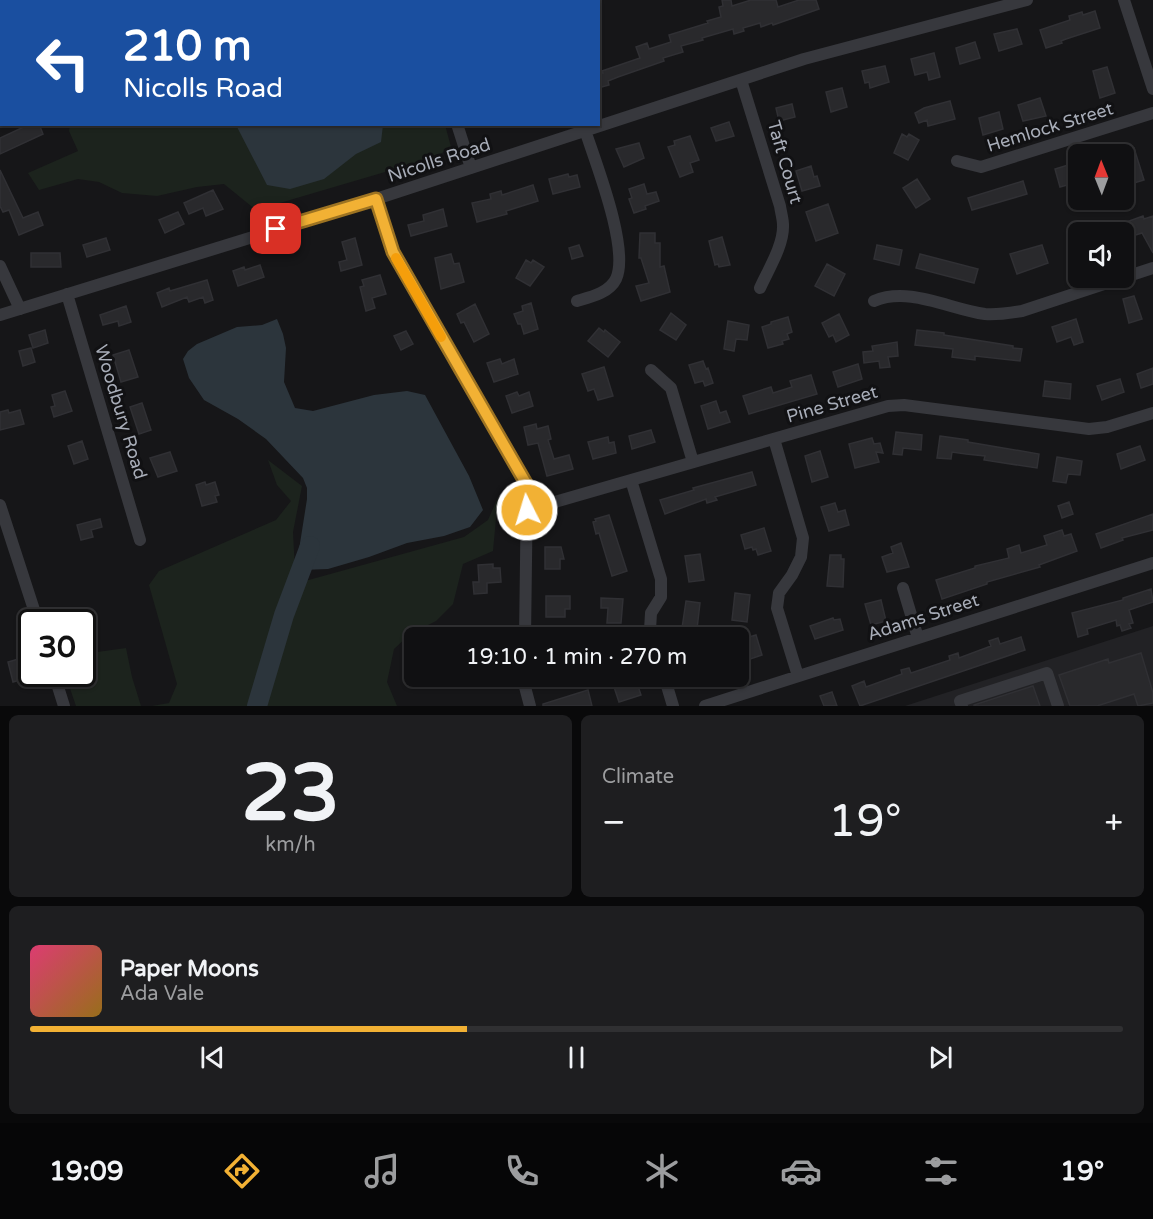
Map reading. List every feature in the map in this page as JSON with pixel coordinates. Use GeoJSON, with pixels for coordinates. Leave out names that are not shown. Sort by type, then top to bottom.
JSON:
{"type":"FeatureCollection","features":[{"type":"Feature","properties":{"kind":"street","name":"Nicolls Road"},"geometry":{"type":"LineString","coordinates":[[600,125],[804,59],[1027,0]]}},
{"type":"Feature","properties":{"kind":"street"},"geometry":{"type":"LineString","coordinates":[[1124,0],[1153,89]]}},
{"type":"Feature","properties":{"kind":"street","name":"Taft Court"},"geometry":{"type":"LineString","coordinates":[[741,80],[780,206],[783,225],[781,243],[760,288]]}},
{"type":"Feature","properties":{"kind":"street","name":"Hemlock Street"},"geometry":{"type":"LineString","coordinates":[[957,161],[981,167],[1153,113]]}},
{"type":"Feature","properties":{"kind":"street"},"geometry":{"type":"LineString","coordinates":[[458,126],[471,168]]}},
{"type":"Feature","properties":{"kind":"street","name":"Nicolls Road"},"geometry":{"type":"LineString","coordinates":[[0,315],[376,199],[597,126]]}},
{"type":"Feature","properties":{"kind":"street"},"geometry":{"type":"LineString","coordinates":[[577,301],[600,294],[616,279],[619,258],[615,221],[585,130]]}},
{"type":"Feature","properties":{"kind":"street"},"geometry":{"type":"LineString","coordinates":[[376,199],[393,252],[527,485],[525,627]]}},
{"type":"Feature","properties":{"kind":"street"},"geometry":{"type":"LineString","coordinates":[[0,266],[20,309]]}},
{"type":"Feature","properties":{"kind":"street"},"geometry":{"type":"LineString","coordinates":[[874,301],[887,296],[906,296],[1001,315],[1022,311],[1153,268]]}},
{"type":"Feature","properties":{"kind":"street","name":"Woodbury Road"},"geometry":{"type":"LineString","coordinates":[[67,294],[141,540]]}},
{"type":"Feature","properties":{"kind":"street"},"geometry":{"type":"LineString","coordinates":[[651,370],[671,388],[693,462]]}},
{"type":"Feature","properties":{"kind":"street","name":"Pine Street"},"geometry":{"type":"LineString","coordinates":[[527,510],[888,406],[904,405],[1089,429],[1107,427],[1153,413]]}},
{"type":"Feature","properties":{"kind":"street"},"geometry":{"type":"LineString","coordinates":[[774,439],[803,538],[801,557],[779,593],[777,608],[798,676]]}},
{"type":"Feature","properties":{"kind":"street"},"geometry":{"type":"LineString","coordinates":[[631,480],[661,579],[660,597],[651,613],[650,627]]}},
{"type":"Feature","properties":{"kind":"street"},"geometry":{"type":"LineString","coordinates":[[0,505],[34,609]]}},
{"type":"Feature","properties":{"kind":"street","name":"Adams Street"},"geometry":{"type":"LineString","coordinates":[[705,706],[1153,563]]}},
{"type":"Feature","properties":{"kind":"street"},"geometry":{"type":"LineString","coordinates":[[903,588],[918,638]]}},
{"type":"Feature","properties":{"kind":"street"},"geometry":{"type":"LineString","coordinates":[[962,706],[960,701],[1047,673],[1058,706]]}},
{"type":"Feature","properties":{"kind":"street"},"geometry":{"type":"LineString","coordinates":[[58,687],[64,706]]}},
{"type":"Feature","properties":{"kind":"street"},"geometry":{"type":"LineString","coordinates":[[525,687],[530,706]]}},
{"type":"Feature","properties":{"kind":"street"},"geometry":{"type":"LineString","coordinates":[[667,687],[673,706]]}},
{"type":"Feature","properties":{"kind":"shaded area"},"geometry":{"type":"Polygon","coordinates":[[[70,126],[445,126],[451,147],[436,157],[256,210],[224,184],[197,187],[157,196],[122,193],[99,182],[78,179],[39,190],[28,173],[78,151],[69,131],[70,126]]]}},
{"type":"Feature","properties":{"kind":"shaded area"},"geometry":{"type":"Polygon","coordinates":[[[237,126],[383,126],[381,142],[356,154],[324,179],[290,189],[267,185],[237,126]]]}},
{"type":"Feature","properties":{"kind":"shaded area"},"geometry":{"type":"Polygon","coordinates":[[[277,319],[286,348],[284,382],[295,408],[313,411],[374,395],[407,391],[425,395],[469,476],[483,510],[470,527],[444,536],[407,543],[328,569],[301,570],[298,556],[307,499],[307,488],[303,478],[266,439],[238,419],[204,400],[189,378],[183,359],[188,351],[197,344],[237,327],[262,325],[277,319]]]}},
{"type":"Feature","properties":{"kind":"shaded area"},"geometry":{"type":"Polygon","coordinates":[[[268,460],[302,486],[293,532],[295,571],[291,581],[305,581],[464,537],[488,520],[498,497],[493,551],[463,564],[453,604],[436,621],[424,627],[404,627],[404,640],[394,649],[387,682],[397,706],[152,706],[169,703],[177,684],[149,585],[159,571],[276,520],[291,501],[277,485],[268,460]]]}},
{"type":"Feature","properties":{"kind":"shaded area"},"geometry":{"type":"Polygon","coordinates":[[[1153,626],[1153,706],[905,706],[1153,626]]]}},
{"type":"Feature","properties":{"kind":"shaded area"},"geometry":{"type":"Polygon","coordinates":[[[126,648],[141,706],[76,706],[69,687],[96,687],[96,652],[126,648]]]}},
{"type":"Feature","properties":{"kind":"building"},"geometry":{"type":"Polygon","coordinates":[[[722,0],[731,0],[732,6],[751,0],[776,0],[778,7],[799,0],[816,0],[819,9],[773,25],[772,23],[761,27],[760,23],[743,28],[744,31],[734,34],[733,29],[702,38],[703,40],[681,46],[683,52],[608,81],[609,85],[600,87],[602,71],[640,58],[636,47],[647,43],[649,49],[671,42],[669,35],[721,17],[719,7],[723,6],[722,0]]]}},
{"type":"Feature","properties":{"kind":"building"},"geometry":{"type":"Polygon","coordinates":[[[1095,11],[1100,28],[1046,48],[1040,30],[1070,20],[1069,16],[1095,11]]]}},
{"type":"Feature","properties":{"kind":"building"},"geometry":{"type":"Polygon","coordinates":[[[1017,29],[1022,44],[999,51],[994,34],[1017,29]]]}},
{"type":"Feature","properties":{"kind":"building"},"geometry":{"type":"Polygon","coordinates":[[[975,42],[980,58],[960,64],[956,48],[975,42]]]}},
{"type":"Feature","properties":{"kind":"building"},"geometry":{"type":"Polygon","coordinates":[[[934,53],[940,77],[929,80],[927,72],[915,75],[911,59],[934,53]]]}},
{"type":"Feature","properties":{"kind":"building"},"geometry":{"type":"Polygon","coordinates":[[[885,66],[889,82],[870,88],[869,82],[865,83],[862,71],[885,66]]]}},
{"type":"Feature","properties":{"kind":"building"},"geometry":{"type":"Polygon","coordinates":[[[1107,67],[1115,93],[1100,98],[1093,71],[1107,67]]]}},
{"type":"Feature","properties":{"kind":"building"},"geometry":{"type":"Polygon","coordinates":[[[842,88],[847,107],[831,112],[826,92],[842,88]]]}},
{"type":"Feature","properties":{"kind":"building"},"geometry":{"type":"Polygon","coordinates":[[[1040,98],[1046,116],[1023,121],[1018,105],[1040,98]]]}},
{"type":"Feature","properties":{"kind":"building"},"geometry":{"type":"Polygon","coordinates":[[[950,101],[955,119],[928,126],[927,120],[919,123],[915,113],[924,108],[950,101]]]}},
{"type":"Feature","properties":{"kind":"building"},"geometry":{"type":"Polygon","coordinates":[[[792,104],[795,117],[779,121],[776,108],[792,104]]]}},
{"type":"Feature","properties":{"kind":"building"},"geometry":{"type":"Polygon","coordinates":[[[999,112],[1003,129],[983,135],[979,118],[999,112]]]}},
{"type":"Feature","properties":{"kind":"building"},"geometry":{"type":"Polygon","coordinates":[[[729,122],[734,136],[716,141],[711,128],[729,122]]]}},
{"type":"Feature","properties":{"kind":"building"},"geometry":{"type":"Polygon","coordinates":[[[26,126],[40,126],[43,134],[0,154],[0,138],[26,126]]]}},
{"type":"Feature","properties":{"kind":"building"},"geometry":{"type":"Polygon","coordinates":[[[902,134],[907,137],[909,134],[919,140],[908,160],[894,153],[902,134]]]}},
{"type":"Feature","properties":{"kind":"building"},"geometry":{"type":"Polygon","coordinates":[[[690,136],[699,160],[690,163],[693,172],[680,177],[668,147],[675,145],[674,141],[690,136]]]}},
{"type":"Feature","properties":{"kind":"building"},"geometry":{"type":"Polygon","coordinates":[[[639,143],[644,158],[624,167],[616,149],[639,143]]]}},
{"type":"Feature","properties":{"kind":"building"},"geometry":{"type":"Polygon","coordinates":[[[1134,148],[1144,180],[1134,183],[1134,148]]]}},
{"type":"Feature","properties":{"kind":"building"},"geometry":{"type":"Polygon","coordinates":[[[1068,165],[1068,185],[1060,187],[1055,169],[1068,165]]]}},
{"type":"Feature","properties":{"kind":"building"},"geometry":{"type":"Polygon","coordinates":[[[811,166],[820,186],[802,191],[796,171],[811,166]]]}},
{"type":"Feature","properties":{"kind":"building"},"geometry":{"type":"Polygon","coordinates":[[[0,170],[23,218],[38,212],[43,225],[19,235],[9,210],[3,212],[0,206],[0,170]]]}},
{"type":"Feature","properties":{"kind":"building"},"geometry":{"type":"Polygon","coordinates":[[[568,174],[569,177],[577,175],[580,187],[553,194],[549,179],[568,174]]]}},
{"type":"Feature","properties":{"kind":"building"},"geometry":{"type":"Polygon","coordinates":[[[917,179],[930,199],[916,208],[903,188],[917,179]]]}},
{"type":"Feature","properties":{"kind":"building"},"geometry":{"type":"Polygon","coordinates":[[[1023,181],[1027,194],[972,210],[968,198],[1023,181]]]}},
{"type":"Feature","properties":{"kind":"building"},"geometry":{"type":"Polygon","coordinates":[[[644,184],[647,194],[656,192],[659,201],[634,213],[629,199],[632,198],[629,189],[644,184]]]}},
{"type":"Feature","properties":{"kind":"building"},"geometry":{"type":"Polygon","coordinates":[[[533,185],[538,201],[506,211],[507,214],[477,222],[472,203],[491,199],[490,194],[501,191],[502,195],[533,185]]]}},
{"type":"Feature","properties":{"kind":"building"},"geometry":{"type":"Polygon","coordinates":[[[213,190],[223,209],[206,216],[203,208],[189,214],[184,203],[213,190]]]}},
{"type":"Feature","properties":{"kind":"building"},"geometry":{"type":"Polygon","coordinates":[[[828,204],[838,233],[816,241],[806,212],[828,204]]]}},
{"type":"Feature","properties":{"kind":"building"},"geometry":{"type":"Polygon","coordinates":[[[443,209],[447,226],[411,236],[408,225],[424,221],[423,215],[443,209]]]}},
{"type":"Feature","properties":{"kind":"building"},"geometry":{"type":"Polygon","coordinates":[[[178,212],[184,224],[165,233],[159,220],[178,212]]]}},
{"type":"Feature","properties":{"kind":"building"},"geometry":{"type":"Polygon","coordinates":[[[1143,216],[1144,219],[1153,216],[1153,253],[1142,233],[1134,236],[1134,222],[1126,222],[1143,216]]]}},
{"type":"Feature","properties":{"kind":"building"},"geometry":{"type":"Polygon","coordinates":[[[640,233],[655,233],[655,243],[660,243],[660,267],[664,266],[670,292],[641,301],[636,286],[649,283],[641,258],[639,258],[640,233]]]}},
{"type":"Feature","properties":{"kind":"building"},"geometry":{"type":"Polygon","coordinates":[[[722,237],[730,265],[719,267],[718,264],[715,265],[709,241],[722,237]]]}},
{"type":"Feature","properties":{"kind":"building"},"geometry":{"type":"Polygon","coordinates":[[[106,238],[110,250],[87,257],[83,245],[106,238]]]}},
{"type":"Feature","properties":{"kind":"building"},"geometry":{"type":"Polygon","coordinates":[[[355,238],[362,265],[341,271],[339,262],[347,260],[342,242],[355,238]]]}},
{"type":"Feature","properties":{"kind":"building"},"geometry":{"type":"Polygon","coordinates":[[[579,245],[583,256],[572,259],[569,248],[579,245]]]}},
{"type":"Feature","properties":{"kind":"building"},"geometry":{"type":"Polygon","coordinates":[[[877,245],[902,250],[899,265],[874,259],[877,245]]]}},
{"type":"Feature","properties":{"kind":"building"},"geometry":{"type":"Polygon","coordinates":[[[1042,245],[1048,263],[1017,274],[1010,254],[1042,245]]]}},
{"type":"Feature","properties":{"kind":"building"},"geometry":{"type":"Polygon","coordinates":[[[31,253],[60,253],[61,267],[31,267],[31,253]]]}},
{"type":"Feature","properties":{"kind":"building"},"geometry":{"type":"Polygon","coordinates":[[[451,254],[454,264],[459,263],[464,282],[441,289],[435,258],[451,254]]]}},
{"type":"Feature","properties":{"kind":"building"},"geometry":{"type":"Polygon","coordinates":[[[920,254],[978,269],[974,283],[916,268],[920,254]]]}},
{"type":"Feature","properties":{"kind":"building"},"geometry":{"type":"Polygon","coordinates":[[[526,260],[531,263],[533,260],[544,267],[530,286],[516,278],[526,260]]]}},
{"type":"Feature","properties":{"kind":"building"},"geometry":{"type":"Polygon","coordinates":[[[827,264],[845,274],[834,296],[815,286],[827,264]]]}},
{"type":"Feature","properties":{"kind":"building"},"geometry":{"type":"Polygon","coordinates":[[[260,265],[264,277],[238,286],[233,271],[260,265]]]}},
{"type":"Feature","properties":{"kind":"building"},"geometry":{"type":"Polygon","coordinates":[[[380,275],[386,294],[372,298],[375,308],[366,311],[360,287],[364,286],[362,280],[380,275]]]}},
{"type":"Feature","properties":{"kind":"building"},"geometry":{"type":"Polygon","coordinates":[[[207,280],[213,300],[205,303],[203,297],[189,302],[187,297],[162,307],[157,293],[169,288],[170,291],[207,280]]]}},
{"type":"Feature","properties":{"kind":"building"},"geometry":{"type":"Polygon","coordinates":[[[1134,296],[1142,319],[1129,323],[1123,299],[1134,296]]]}},
{"type":"Feature","properties":{"kind":"building"},"geometry":{"type":"Polygon","coordinates":[[[531,303],[538,329],[524,334],[514,314],[523,311],[522,306],[531,303]]]}},
{"type":"Feature","properties":{"kind":"building"},"geometry":{"type":"Polygon","coordinates":[[[475,304],[489,334],[474,342],[464,322],[461,323],[457,314],[475,304]]]}},
{"type":"Feature","properties":{"kind":"building"},"geometry":{"type":"Polygon","coordinates":[[[126,306],[131,322],[119,326],[118,321],[103,325],[100,315],[126,306]]]}},
{"type":"Feature","properties":{"kind":"building"},"geometry":{"type":"Polygon","coordinates":[[[671,313],[686,325],[676,340],[660,330],[671,313]]]}},
{"type":"Feature","properties":{"kind":"building"},"geometry":{"type":"Polygon","coordinates":[[[839,314],[849,335],[836,342],[833,335],[829,337],[822,323],[839,314]]]}},
{"type":"Feature","properties":{"kind":"building"},"geometry":{"type":"Polygon","coordinates":[[[788,317],[792,332],[787,334],[789,339],[782,341],[783,344],[768,348],[762,327],[788,317]]]}},
{"type":"Feature","properties":{"kind":"building"},"geometry":{"type":"Polygon","coordinates":[[[1076,319],[1083,342],[1074,345],[1071,337],[1057,342],[1052,327],[1076,319]]]}},
{"type":"Feature","properties":{"kind":"building"},"geometry":{"type":"Polygon","coordinates":[[[728,321],[749,325],[747,340],[736,339],[734,351],[724,349],[728,321]]]}},
{"type":"Feature","properties":{"kind":"building"},"geometry":{"type":"Polygon","coordinates":[[[599,328],[620,342],[608,357],[588,341],[599,328]]]}},
{"type":"Feature","properties":{"kind":"building"},"geometry":{"type":"Polygon","coordinates":[[[45,330],[48,343],[33,348],[29,335],[45,330]]]}},
{"type":"Feature","properties":{"kind":"building"},"geometry":{"type":"Polygon","coordinates":[[[917,330],[1013,346],[1013,348],[1022,349],[1020,361],[975,356],[975,360],[952,357],[953,349],[915,345],[917,330]]]}},
{"type":"Feature","properties":{"kind":"building"},"geometry":{"type":"Polygon","coordinates":[[[406,331],[413,344],[401,350],[394,336],[406,331]]]}},
{"type":"Feature","properties":{"kind":"building"},"geometry":{"type":"Polygon","coordinates":[[[897,342],[898,356],[888,357],[890,367],[880,368],[879,361],[864,363],[863,352],[873,351],[872,346],[897,342]]]}},
{"type":"Feature","properties":{"kind":"building"},"geometry":{"type":"Polygon","coordinates":[[[31,348],[35,362],[23,366],[19,351],[31,348]]]}},
{"type":"Feature","properties":{"kind":"building"},"geometry":{"type":"Polygon","coordinates":[[[129,350],[138,377],[121,382],[113,355],[129,350]]]}},
{"type":"Feature","properties":{"kind":"building"},"geometry":{"type":"Polygon","coordinates":[[[500,359],[502,364],[514,359],[518,374],[494,382],[487,363],[500,359]]]}},
{"type":"Feature","properties":{"kind":"building"},"geometry":{"type":"Polygon","coordinates":[[[703,361],[713,383],[705,386],[703,381],[695,383],[689,365],[703,361]]]}},
{"type":"Feature","properties":{"kind":"building"},"geometry":{"type":"Polygon","coordinates":[[[858,364],[862,379],[838,387],[833,372],[858,364]]]}},
{"type":"Feature","properties":{"kind":"building"},"geometry":{"type":"Polygon","coordinates":[[[604,367],[613,396],[598,400],[594,389],[588,391],[582,374],[604,367]]]}},
{"type":"Feature","properties":{"kind":"building"},"geometry":{"type":"Polygon","coordinates":[[[1153,368],[1153,384],[1141,388],[1137,374],[1153,368]]]}},
{"type":"Feature","properties":{"kind":"building"},"geometry":{"type":"Polygon","coordinates":[[[811,375],[817,394],[749,414],[743,396],[771,387],[773,393],[792,387],[790,381],[811,375]]]}},
{"type":"Feature","properties":{"kind":"building"},"geometry":{"type":"Polygon","coordinates":[[[1120,379],[1124,392],[1102,400],[1097,386],[1120,379]]]}},
{"type":"Feature","properties":{"kind":"building"},"geometry":{"type":"Polygon","coordinates":[[[1045,381],[1071,384],[1070,399],[1043,396],[1045,381]]]}},
{"type":"Feature","properties":{"kind":"building"},"geometry":{"type":"Polygon","coordinates":[[[65,391],[72,411],[54,417],[51,407],[55,406],[52,395],[65,391]]]}},
{"type":"Feature","properties":{"kind":"building"},"geometry":{"type":"Polygon","coordinates":[[[517,392],[519,396],[529,392],[533,406],[512,413],[506,396],[517,392]]]}},
{"type":"Feature","properties":{"kind":"building"},"geometry":{"type":"Polygon","coordinates":[[[716,401],[720,413],[726,411],[730,422],[708,429],[701,406],[716,401]]]}},
{"type":"Feature","properties":{"kind":"building"},"geometry":{"type":"Polygon","coordinates":[[[142,403],[151,430],[139,434],[130,407],[142,403]]]}},
{"type":"Feature","properties":{"kind":"building"},"geometry":{"type":"Polygon","coordinates":[[[8,410],[9,413],[20,410],[24,424],[0,430],[0,412],[8,410]]]}},
{"type":"Feature","properties":{"kind":"building"},"geometry":{"type":"Polygon","coordinates":[[[536,424],[537,429],[548,426],[551,439],[548,440],[554,459],[569,455],[573,469],[547,476],[538,443],[528,445],[524,427],[536,424]]]}},
{"type":"Feature","properties":{"kind":"building"},"geometry":{"type":"Polygon","coordinates":[[[651,430],[655,442],[632,449],[629,436],[651,430]]]}},
{"type":"Feature","properties":{"kind":"building"},"geometry":{"type":"Polygon","coordinates":[[[896,432],[922,435],[921,450],[903,448],[902,455],[893,454],[896,432]]]}},
{"type":"Feature","properties":{"kind":"building"},"geometry":{"type":"Polygon","coordinates":[[[940,436],[1039,454],[1037,468],[984,460],[985,456],[952,452],[951,459],[937,458],[940,436]]]}},
{"type":"Feature","properties":{"kind":"building"},"geometry":{"type":"Polygon","coordinates":[[[608,437],[609,443],[614,442],[616,453],[593,459],[588,442],[608,437]]]}},
{"type":"Feature","properties":{"kind":"building"},"geometry":{"type":"Polygon","coordinates":[[[872,438],[874,444],[880,443],[883,453],[876,452],[879,462],[855,468],[849,444],[872,438]]]}},
{"type":"Feature","properties":{"kind":"building"},"geometry":{"type":"Polygon","coordinates":[[[82,441],[88,459],[74,464],[68,446],[82,441]]]}},
{"type":"Feature","properties":{"kind":"building"},"geometry":{"type":"Polygon","coordinates":[[[1140,446],[1145,460],[1121,469],[1117,454],[1140,446]]]}},
{"type":"Feature","properties":{"kind":"building"},"geometry":{"type":"Polygon","coordinates":[[[820,451],[828,477],[812,482],[805,456],[820,451]]]}},
{"type":"Feature","properties":{"kind":"building"},"geometry":{"type":"Polygon","coordinates":[[[170,452],[177,471],[158,477],[150,458],[170,452]]]}},
{"type":"Feature","properties":{"kind":"building"},"geometry":{"type":"Polygon","coordinates":[[[1057,457],[1082,461],[1080,475],[1068,474],[1066,483],[1053,481],[1057,457]]]}},
{"type":"Feature","properties":{"kind":"building"},"geometry":{"type":"Polygon","coordinates":[[[752,472],[756,485],[715,497],[717,500],[707,503],[706,499],[665,514],[660,500],[694,490],[693,488],[752,472]]]}},
{"type":"Feature","properties":{"kind":"building"},"geometry":{"type":"Polygon","coordinates":[[[205,482],[206,485],[215,482],[219,495],[215,496],[217,502],[202,506],[196,485],[205,482]]]}},
{"type":"Feature","properties":{"kind":"building"},"geometry":{"type":"Polygon","coordinates":[[[1069,502],[1073,514],[1062,518],[1058,506],[1069,502]]]}},
{"type":"Feature","properties":{"kind":"building"},"geometry":{"type":"Polygon","coordinates":[[[835,503],[838,512],[845,510],[849,525],[829,531],[821,507],[835,503]]]}},
{"type":"Feature","properties":{"kind":"building"},"geometry":{"type":"Polygon","coordinates":[[[1153,514],[1153,530],[1122,538],[1123,540],[1101,548],[1096,534],[1153,514]]]}},
{"type":"Feature","properties":{"kind":"building"},"geometry":{"type":"Polygon","coordinates":[[[609,515],[627,571],[612,576],[599,533],[596,534],[593,522],[596,521],[595,519],[609,515]]]}},
{"type":"Feature","properties":{"kind":"building"},"geometry":{"type":"Polygon","coordinates":[[[100,519],[102,527],[91,530],[93,537],[81,540],[77,525],[100,519]]]}},
{"type":"Feature","properties":{"kind":"building"},"geometry":{"type":"Polygon","coordinates":[[[764,528],[771,551],[758,555],[756,549],[753,550],[752,547],[745,549],[741,535],[764,528]]]}},
{"type":"Feature","properties":{"kind":"building"},"geometry":{"type":"Polygon","coordinates":[[[1062,530],[1064,536],[1071,534],[1077,551],[1039,565],[1040,567],[987,582],[987,584],[942,599],[936,580],[975,568],[975,566],[1009,558],[1007,549],[1019,545],[1021,553],[1047,545],[1044,536],[1062,530]]]}},
{"type":"Feature","properties":{"kind":"building"},"geometry":{"type":"Polygon","coordinates":[[[901,543],[909,567],[887,572],[882,557],[893,553],[891,547],[901,543]]]}},
{"type":"Feature","properties":{"kind":"building"},"geometry":{"type":"Polygon","coordinates":[[[545,547],[561,547],[564,559],[560,559],[560,569],[545,569],[545,547]]]}},
{"type":"Feature","properties":{"kind":"building"},"geometry":{"type":"Polygon","coordinates":[[[700,554],[704,580],[689,582],[685,556],[700,554]]]}},
{"type":"Feature","properties":{"kind":"building"},"geometry":{"type":"Polygon","coordinates":[[[830,555],[841,555],[841,559],[844,559],[843,587],[827,586],[830,555]]]}},
{"type":"Feature","properties":{"kind":"building"},"geometry":{"type":"Polygon","coordinates":[[[493,564],[493,568],[500,568],[501,582],[487,583],[487,593],[474,594],[473,582],[479,582],[478,565],[493,564]]]}},
{"type":"Feature","properties":{"kind":"building"},"geometry":{"type":"Polygon","coordinates":[[[1151,589],[1153,602],[1129,610],[1133,623],[1129,624],[1131,628],[1122,631],[1120,625],[1117,626],[1116,620],[1087,629],[1088,634],[1078,637],[1072,613],[1123,600],[1123,598],[1151,589]]]}},
{"type":"Feature","properties":{"kind":"building"},"geometry":{"type":"Polygon","coordinates":[[[735,593],[750,595],[747,622],[732,620],[735,593]]]}},
{"type":"Feature","properties":{"kind":"building"},"geometry":{"type":"Polygon","coordinates":[[[546,596],[570,596],[570,609],[565,609],[565,617],[546,617],[546,596]]]}},
{"type":"Feature","properties":{"kind":"building"},"geometry":{"type":"Polygon","coordinates":[[[601,598],[623,599],[621,623],[607,623],[608,608],[601,608],[601,598]]]}},
{"type":"Feature","properties":{"kind":"building"},"geometry":{"type":"Polygon","coordinates":[[[881,600],[886,621],[871,625],[865,604],[881,600]]]}},
{"type":"Feature","properties":{"kind":"building"},"geometry":{"type":"Polygon","coordinates":[[[686,601],[700,603],[697,627],[682,627],[686,601]]]}},
{"type":"Feature","properties":{"kind":"building"},"geometry":{"type":"Polygon","coordinates":[[[833,618],[834,620],[840,619],[843,630],[815,639],[810,626],[833,618]]]}},
{"type":"Feature","properties":{"kind":"building"},"geometry":{"type":"Polygon","coordinates":[[[756,635],[762,655],[749,659],[749,637],[756,635]]]}},
{"type":"Feature","properties":{"kind":"building"},"geometry":{"type":"Polygon","coordinates":[[[1021,637],[1025,650],[860,706],[852,686],[864,681],[866,687],[902,674],[901,670],[909,668],[911,673],[950,660],[949,656],[958,653],[959,658],[991,646],[989,641],[998,638],[1000,644],[1021,637]]]}},
{"type":"Feature","properties":{"kind":"building"},"geometry":{"type":"Polygon","coordinates":[[[1141,653],[1153,693],[1153,703],[1138,706],[1134,694],[1097,706],[1070,706],[1059,675],[1108,659],[1109,663],[1141,653]]]}},
{"type":"Feature","properties":{"kind":"building"},"geometry":{"type":"Polygon","coordinates":[[[18,659],[18,681],[13,682],[8,662],[18,659]]]}},
{"type":"Feature","properties":{"kind":"building"},"geometry":{"type":"Polygon","coordinates":[[[1033,686],[1040,706],[974,706],[974,705],[1033,686]]]}},
{"type":"Feature","properties":{"kind":"building"},"geometry":{"type":"Polygon","coordinates":[[[614,687],[638,687],[641,695],[619,702],[614,687]]]}},
{"type":"Feature","properties":{"kind":"building"},"geometry":{"type":"Polygon","coordinates":[[[588,690],[592,706],[543,706],[543,704],[588,690]]]}},
{"type":"Feature","properties":{"kind":"building"},"geometry":{"type":"Polygon","coordinates":[[[832,692],[837,706],[824,706],[820,696],[832,692]]]}},
{"type":"Feature","properties":{"kind":"waterway"},"geometry":{"type":"LineString","coordinates":[[257,706],[284,615],[310,546]]}},
{"type":"Feature","properties":{"kind":"slow traffic"},"geometry":{"type":"LineString","coordinates":[[396,258],[441,337]]}},
{"type":"Feature","properties":{"kind":"route"},"geometry":{"type":"LineString","coordinates":[[276,229],[376,199],[393,252],[527,485],[527,510]]}}]}
